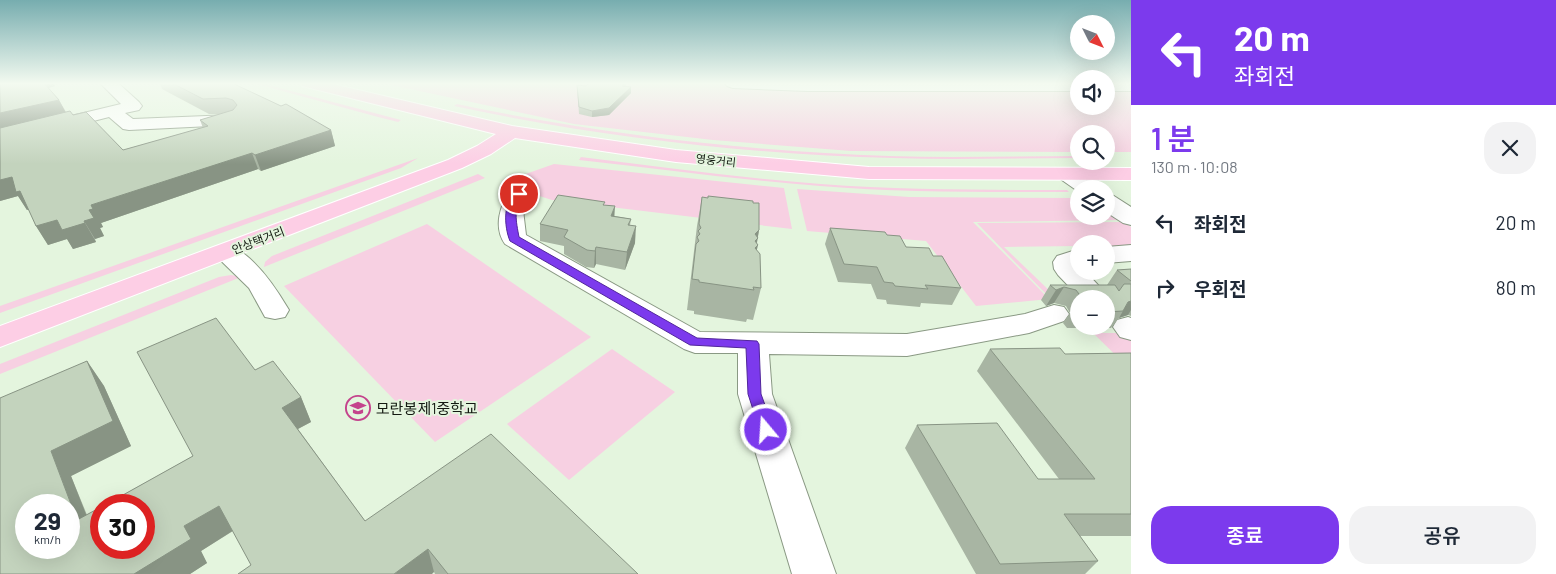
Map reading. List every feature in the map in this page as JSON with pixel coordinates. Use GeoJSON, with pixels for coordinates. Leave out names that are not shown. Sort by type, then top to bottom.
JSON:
{"type":"FeatureCollection","features":[{"type":"Feature","properties":{"kind":"main road","name":"영웅거리"},"geometry":{"type":"LineString","coordinates":[[415,110],[512,132],[667,154],[774,165],[869,172],[1131,174]]}},
{"type":"Feature","properties":{"kind":"main road","name":"안상택거리"},"geometry":{"type":"LineString","coordinates":[[0,337],[455,164],[484,150],[512,132]]}},
{"type":"Feature","properties":{"kind":"street"},"geometry":{"type":"LineString","coordinates":[[0,139],[117,110]]}},
{"type":"Feature","properties":{"kind":"street"},"geometry":{"type":"LineString","coordinates":[[112,111],[129,125],[231,120]]}},
{"type":"Feature","properties":{"kind":"street"},"geometry":{"type":"LineString","coordinates":[[1066,174],[1075,180]]}},
{"type":"Feature","properties":{"kind":"street"},"geometry":{"type":"LineString","coordinates":[[519,194],[513,202],[510,218],[514,238],[695,342],[907,345],[1029,323],[1054,314]]}},
{"type":"Feature","properties":{"kind":"street"},"geometry":{"type":"LineString","coordinates":[[1115,207],[1131,218]]}},
{"type":"Feature","properties":{"kind":"street"},"geometry":{"type":"LineString","coordinates":[[225,252],[260,284],[275,310]]}},
{"type":"Feature","properties":{"kind":"street"},"geometry":{"type":"LineString","coordinates":[[1115,255],[1131,253]]}},
{"type":"Feature","properties":{"kind":"street"},"geometry":{"type":"LineString","coordinates":[[1070,260],[1066,262],[1067,269],[1070,272]]}},
{"type":"Feature","properties":{"kind":"street"},"geometry":{"type":"LineString","coordinates":[[1078,280],[1087,290]]}},
{"type":"Feature","properties":{"kind":"street"},"geometry":{"type":"LineString","coordinates":[[753,344],[754,394],[814,574]]}},
{"type":"Feature","properties":{"kind":"shaded area"},"geometry":{"type":"Polygon","coordinates":[[[353,110],[362,110],[401,120],[398,122],[353,110]]]}},
{"type":"Feature","properties":{"kind":"shaded area"},"geometry":{"type":"Polygon","coordinates":[[[473,110],[485,110],[618,132],[780,150],[889,156],[1070,156],[1070,158],[893,158],[783,153],[672,142],[563,127],[473,110]]]}},
{"type":"Feature","properties":{"kind":"shaded area"},"geometry":{"type":"Polygon","coordinates":[[[507,110],[1070,110],[1070,115],[1115,115],[1115,110],[1131,110],[1131,152],[1115,152],[1115,125],[1070,125],[1070,152],[851,151],[713,140],[574,124],[507,110]]]}},
{"type":"Feature","properties":{"kind":"shaded area"},"geometry":{"type":"Polygon","coordinates":[[[581,157],[821,184],[913,189],[1067,190],[1069,192],[944,192],[851,188],[760,181],[579,160],[581,157]]]}},
{"type":"Feature","properties":{"kind":"shaded area"},"geometry":{"type":"Polygon","coordinates":[[[418,158],[401,168],[0,313],[0,306],[418,158]]]}},
{"type":"Feature","properties":{"kind":"shaded area"},"geometry":{"type":"Polygon","coordinates":[[[554,164],[784,188],[792,229],[552,200],[530,193],[506,181],[554,164]]]}},
{"type":"Feature","properties":{"kind":"shaded area"},"geometry":{"type":"Polygon","coordinates":[[[478,174],[485,178],[264,267],[265,262],[272,256],[478,174]]]}},
{"type":"Feature","properties":{"kind":"shaded area"},"geometry":{"type":"Polygon","coordinates":[[[797,189],[909,197],[1070,198],[1070,221],[973,222],[1049,299],[976,306],[926,241],[807,231],[797,189]]]}},
{"type":"Feature","properties":{"kind":"shaded area"},"geometry":{"type":"Polygon","coordinates":[[[1115,216],[1122,220],[1115,220],[1115,216]]]}},
{"type":"Feature","properties":{"kind":"shaded area"},"geometry":{"type":"Polygon","coordinates":[[[1070,222],[1070,225],[1115,225],[1115,222],[1125,222],[1131,227],[1131,244],[1128,246],[1115,246],[1115,235],[1070,235],[1070,246],[1004,247],[1056,297],[1048,296],[977,223],[1070,222]]]}},
{"type":"Feature","properties":{"kind":"shaded area"},"geometry":{"type":"Polygon","coordinates":[[[427,224],[591,337],[435,442],[284,286],[427,224]]]}},
{"type":"Feature","properties":{"kind":"shaded area"},"geometry":{"type":"Polygon","coordinates":[[[231,275],[241,277],[0,374],[0,364],[219,277],[231,275]]]}},
{"type":"Feature","properties":{"kind":"shaded area"},"geometry":{"type":"Polygon","coordinates":[[[1126,333],[1131,337],[1131,370],[1095,335],[1126,333]]]}},
{"type":"Feature","properties":{"kind":"shaded area"},"geometry":{"type":"Polygon","coordinates":[[[612,349],[675,392],[569,480],[507,424],[612,349]]]}},
{"type":"Feature","properties":{"kind":"building"},"geometry":{"type":"Polygon","coordinates":[[[0,110],[15,110],[0,113],[0,110]]]}},
{"type":"Feature","properties":{"kind":"building"},"geometry":{"type":"Polygon","coordinates":[[[233,110],[296,110],[331,130],[255,155],[252,153],[91,205],[93,209],[89,210],[94,218],[84,221],[85,223],[62,230],[57,220],[36,226],[20,191],[16,192],[12,177],[0,180],[0,128],[70,111],[73,115],[86,112],[123,150],[208,126],[200,120],[233,110]]]}},
{"type":"Feature","properties":{"kind":"building"},"geometry":{"type":"Polygon","coordinates":[[[558,195],[605,202],[603,205],[615,206],[611,216],[631,219],[628,225],[636,226],[627,252],[596,247],[595,251],[587,250],[564,237],[568,230],[540,224],[558,195]]]}},
{"type":"Feature","properties":{"kind":"building"},"geometry":{"type":"Polygon","coordinates":[[[708,196],[759,203],[759,230],[755,234],[758,238],[755,241],[758,245],[755,248],[760,254],[761,288],[753,287],[754,290],[699,282],[699,280],[692,279],[696,244],[699,241],[697,237],[700,234],[698,231],[701,228],[699,224],[702,197],[708,198],[708,196]]]}},
{"type":"Feature","properties":{"kind":"building"},"geometry":{"type":"Polygon","coordinates":[[[830,228],[885,232],[887,235],[900,236],[906,247],[929,248],[933,256],[942,256],[961,288],[925,285],[928,289],[895,286],[893,283],[884,282],[877,267],[844,264],[830,228]]]}},
{"type":"Feature","properties":{"kind":"building"},"geometry":{"type":"Polygon","coordinates":[[[1131,269],[1131,281],[1117,270],[1131,269]]]}},
{"type":"Feature","properties":{"kind":"building"},"geometry":{"type":"Polygon","coordinates":[[[1124,284],[1131,284],[1131,301],[1128,302],[1123,311],[1115,311],[1115,290],[1076,290],[1064,287],[1056,290],[1050,285],[1115,285],[1119,291],[1124,284]]]}},
{"type":"Feature","properties":{"kind":"building"},"geometry":{"type":"Polygon","coordinates":[[[216,318],[255,370],[273,361],[301,397],[282,408],[365,521],[491,434],[638,574],[448,574],[428,549],[394,574],[238,574],[251,565],[219,506],[184,526],[191,539],[134,574],[0,574],[0,398],[87,361],[113,421],[51,451],[67,494],[15,494],[15,559],[80,559],[80,518],[90,513],[90,559],[155,559],[155,494],[125,494],[193,456],[137,352],[216,318]]]}},
{"type":"Feature","properties":{"kind":"building"},"geometry":{"type":"Polygon","coordinates":[[[1060,348],[1065,354],[1131,353],[1131,514],[1064,514],[1098,561],[1000,564],[917,425],[997,423],[1038,479],[1095,479],[990,349],[1060,348]]]}},
{"type":"Feature","properties":{"kind":"place","name":"모란봉제1중학교"},"geometry":{"type":"Point","coordinates":[358,408]}},
{"type":"Feature","properties":{"kind":"route"},"geometry":{"type":"LineString","coordinates":[[519,194],[513,202],[510,218],[514,238],[695,342],[753,344],[754,394],[766,430]]}}]}
